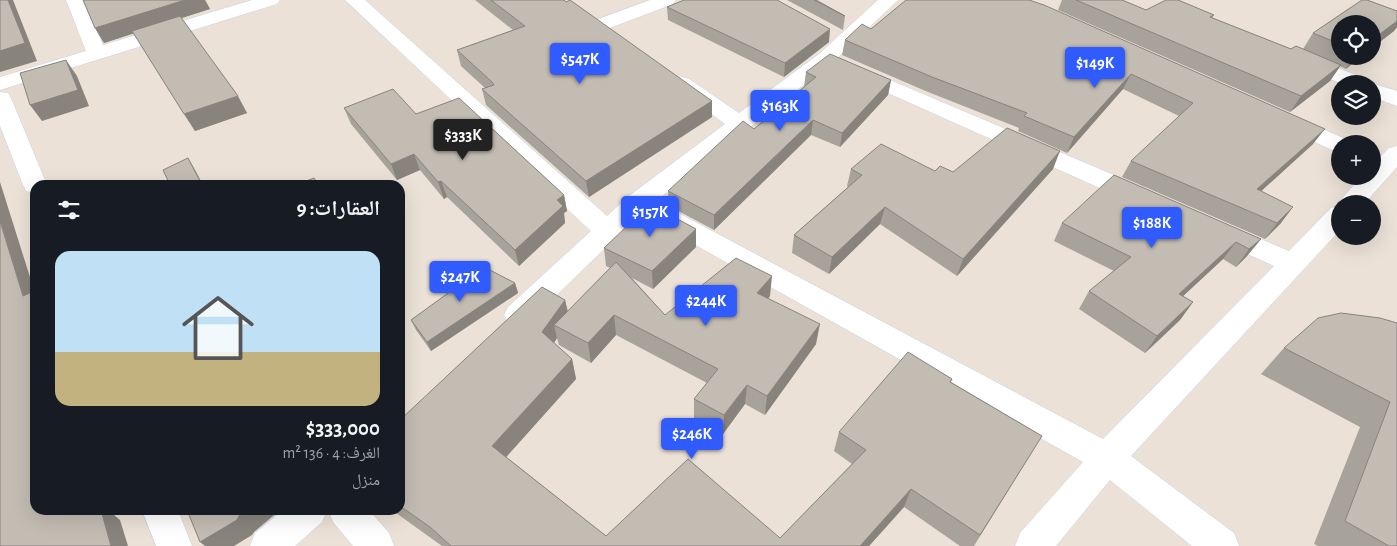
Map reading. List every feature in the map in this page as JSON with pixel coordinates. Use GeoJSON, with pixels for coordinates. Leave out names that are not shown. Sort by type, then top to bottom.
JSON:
{"type":"FeatureCollection","features":[{"type":"Feature","properties":{"kind":"street"},"geometry":{"type":"LineString","coordinates":[[75,0],[97,54]]}},
{"type":"Feature","properties":{"kind":"street"},"geometry":{"type":"LineString","coordinates":[[0,84],[271,0]]}},
{"type":"Feature","properties":{"kind":"street"},"geometry":{"type":"LineString","coordinates":[[354,0],[608,231]]}},
{"type":"Feature","properties":{"kind":"street"},"geometry":{"type":"LineString","coordinates":[[601,25],[667,0]]}},
{"type":"Feature","properties":{"kind":"street"},"geometry":{"type":"LineString","coordinates":[[500,332],[638,202],[826,58],[836,36],[889,0]]}},
{"type":"Feature","properties":{"kind":"street"},"geometry":{"type":"LineString","coordinates":[[1287,53],[1340,75]]}},
{"type":"Feature","properties":{"kind":"street"},"geometry":{"type":"LineString","coordinates":[[826,58],[1159,204]]}},
{"type":"Feature","properties":{"kind":"street"},"geometry":{"type":"LineString","coordinates":[[670,74],[740,124]]}},
{"type":"Feature","properties":{"kind":"street"},"geometry":{"type":"LineString","coordinates":[[1381,92],[1397,99]]}},
{"type":"Feature","properties":{"kind":"street"},"geometry":{"type":"LineString","coordinates":[[0,98],[33,180]]}},
{"type":"Feature","properties":{"kind":"street"},"geometry":{"type":"LineString","coordinates":[[1268,112],[1331,140]]}},
{"type":"Feature","properties":{"kind":"street"},"geometry":{"type":"LineString","coordinates":[[1357,195],[1385,159]]}},
{"type":"Feature","properties":{"kind":"street"},"geometry":{"type":"LineString","coordinates":[[638,202],[1107,458],[1221,546]]}},
{"type":"Feature","properties":{"kind":"street"},"geometry":{"type":"LineString","coordinates":[[1204,224],[1294,264]]}},
{"type":"Feature","properties":{"kind":"street"},"geometry":{"type":"LineString","coordinates":[[1033,546],[1107,458],[1331,224]]}},
{"type":"Feature","properties":{"kind":"street"},"geometry":{"type":"LineString","coordinates":[[162,515],[174,546]]}},
{"type":"Feature","properties":{"kind":"street"},"geometry":{"type":"LineString","coordinates":[[268,546],[303,515]]}},
{"type":"Feature","properties":{"kind":"street"},"geometry":{"type":"LineString","coordinates":[[350,515],[376,546]]}},
{"type":"Feature","properties":{"kind":"building"},"geometry":{"type":"Polygon","coordinates":[[[0,0],[8,0],[25,43],[0,51],[0,0]]]}},
{"type":"Feature","properties":{"kind":"building"},"geometry":{"type":"Polygon","coordinates":[[[83,0],[185,0],[95,28],[83,0]]]}},
{"type":"Feature","properties":{"kind":"building"},"geometry":{"type":"Polygon","coordinates":[[[491,0],[564,0],[566,2],[570,0],[712,101],[586,181],[482,89],[494,85],[457,50],[525,26],[491,0]]]}},
{"type":"Feature","properties":{"kind":"building"},"geometry":{"type":"Polygon","coordinates":[[[684,0],[777,0],[830,29],[785,63],[667,7],[684,0]]]}},
{"type":"Feature","properties":{"kind":"building"},"geometry":{"type":"Polygon","coordinates":[[[814,0],[816,0],[845,16],[814,0]]]}},
{"type":"Feature","properties":{"kind":"building"},"geometry":{"type":"Polygon","coordinates":[[[906,0],[1029,0],[1325,129],[1257,189],[1293,207],[1277,223],[1131,161],[1193,103],[1131,74],[1074,137],[1024,116],[1027,113],[932,77],[845,40],[862,24],[871,29],[906,0]]]}},
{"type":"Feature","properties":{"kind":"building"},"geometry":{"type":"Polygon","coordinates":[[[1076,0],[1122,0],[1146,10],[1166,0],[1178,0],[1214,15],[1210,17],[1291,49],[1296,46],[1331,61],[1331,65],[1341,65],[1301,96],[1076,0]]]}},
{"type":"Feature","properties":{"kind":"building"},"geometry":{"type":"Polygon","coordinates":[[[1362,0],[1367,0],[1397,11],[1397,21],[1381,33],[1381,15],[1340,15],[1362,0]]]}},
{"type":"Feature","properties":{"kind":"building"},"geometry":{"type":"Polygon","coordinates":[[[180,16],[238,96],[184,114],[132,31],[180,16]]]}},
{"type":"Feature","properties":{"kind":"building"},"geometry":{"type":"Polygon","coordinates":[[[1331,21],[1331,40],[1313,33],[1331,21]]]}},
{"type":"Feature","properties":{"kind":"building"},"geometry":{"type":"Polygon","coordinates":[[[830,54],[891,80],[842,133],[813,120],[714,215],[668,191],[743,121],[754,129],[816,77],[806,72],[830,54]]]}},
{"type":"Feature","properties":{"kind":"building"},"geometry":{"type":"Polygon","coordinates":[[[66,60],[78,90],[30,105],[20,73],[66,60]]]}},
{"type":"Feature","properties":{"kind":"building"},"geometry":{"type":"Polygon","coordinates":[[[393,89],[416,114],[459,98],[564,195],[557,200],[563,206],[515,250],[441,181],[438,182],[414,154],[391,164],[344,108],[393,89]]]}},
{"type":"Feature","properties":{"kind":"building"},"geometry":{"type":"Polygon","coordinates":[[[1007,128],[1060,151],[963,259],[885,207],[832,257],[794,235],[862,175],[851,169],[881,144],[935,171],[940,166],[953,172],[1007,128]]]}},
{"type":"Feature","properties":{"kind":"building"},"geometry":{"type":"Polygon","coordinates":[[[188,158],[199,180],[168,180],[163,170],[188,158]]]}},
{"type":"Feature","properties":{"kind":"building"},"geometry":{"type":"Polygon","coordinates":[[[1114,175],[1261,239],[1249,249],[1236,242],[1179,294],[1193,302],[1157,336],[1089,291],[1131,257],[1062,223],[1114,175]]]}},
{"type":"Feature","properties":{"kind":"building"},"geometry":{"type":"Polygon","coordinates":[[[650,204],[696,229],[652,271],[604,248],[650,204]]]}},
{"type":"Feature","properties":{"kind":"building"},"geometry":{"type":"Polygon","coordinates":[[[0,221],[23,296],[30,293],[30,515],[102,515],[111,546],[0,546],[0,221]]]}},
{"type":"Feature","properties":{"kind":"building"},"geometry":{"type":"Polygon","coordinates":[[[736,258],[772,276],[757,293],[820,324],[767,396],[747,385],[724,415],[694,399],[718,369],[614,315],[588,343],[554,325],[616,262],[665,315],[736,258]]]}},
{"type":"Feature","properties":{"kind":"building"},"geometry":{"type":"Polygon","coordinates":[[[484,267],[515,283],[427,342],[411,320],[484,267]]]}},
{"type":"Feature","properties":{"kind":"building"},"geometry":{"type":"Polygon","coordinates":[[[542,287],[565,300],[542,332],[572,359],[492,446],[606,536],[688,459],[780,538],[866,450],[839,432],[908,352],[952,379],[950,382],[1042,436],[980,535],[911,489],[860,546],[451,546],[430,527],[405,510],[405,415],[542,287]]]}},
{"type":"Feature","properties":{"kind":"building"},"geometry":{"type":"Polygon","coordinates":[[[1341,313],[1380,318],[1397,323],[1397,546],[1389,546],[1345,521],[1390,402],[1284,348],[1318,318],[1341,313]]]}},
{"type":"Feature","properties":{"kind":"building"},"geometry":{"type":"Polygon","coordinates":[[[189,515],[240,515],[237,520],[200,542],[189,515]]]}}]}
